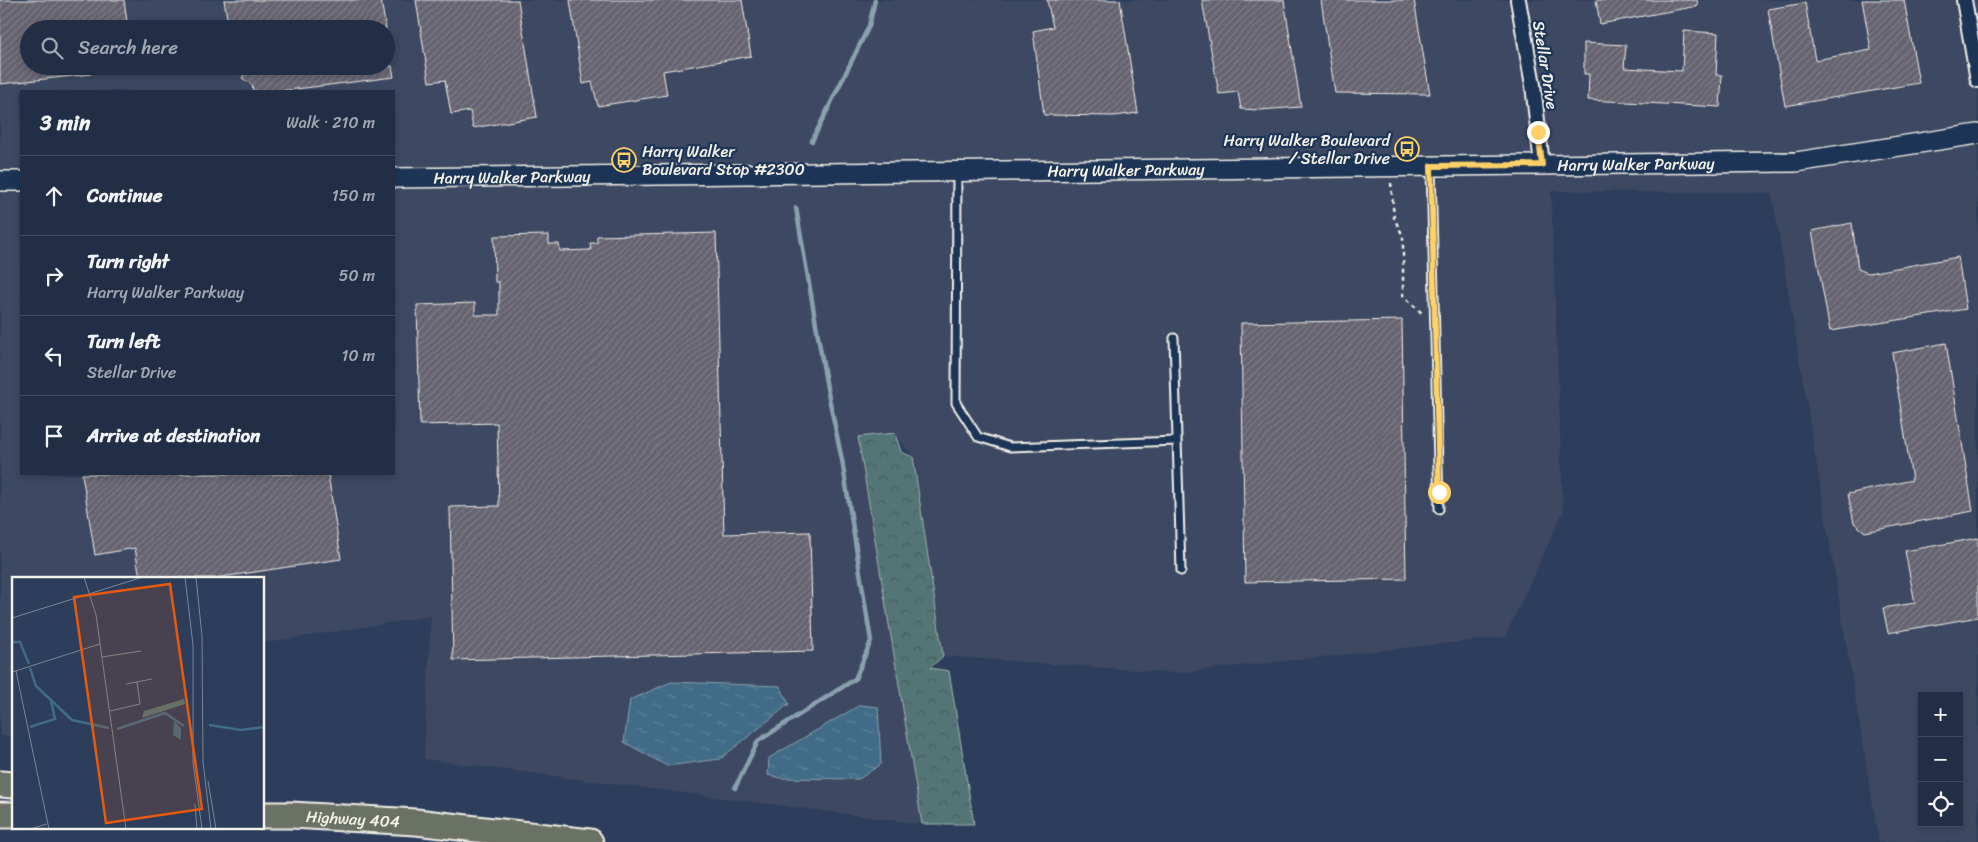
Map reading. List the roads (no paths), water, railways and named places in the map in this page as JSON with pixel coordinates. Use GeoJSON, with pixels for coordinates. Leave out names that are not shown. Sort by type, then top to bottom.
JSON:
{"type":"FeatureCollection","features":[{"type":"Feature","properties":{"kind":"highway"},"geometry":{"type":"LineString","coordinates":[[265,807],[290,815]]}},
{"type":"Feature","properties":{"kind":"highway","name":"Highway 404"},"geometry":{"type":"LineString","coordinates":[[265,816],[290,815],[416,822],[590,842]]}},
{"type":"Feature","properties":{"kind":"street","name":"Stellar Drive"},"geometry":{"type":"LineString","coordinates":[[1518,0],[1532,85],[1542,165]]}},
{"type":"Feature","properties":{"kind":"street"},"geometry":{"type":"LineString","coordinates":[[1964,0],[1978,80]]}},
{"type":"Feature","properties":{"kind":"street","name":"Harry Walker Parkway"},"geometry":{"type":"LineString","coordinates":[[395,178],[1796,162],[1978,134]]}},
{"type":"Feature","properties":{"kind":"street"},"geometry":{"type":"LineString","coordinates":[[0,181],[20,182]]}},
{"type":"Feature","properties":{"kind":"lane"},"geometry":{"type":"LineString","coordinates":[[1431,166],[1439,509]]}},
{"type":"Feature","properties":{"kind":"lane"},"geometry":{"type":"LineString","coordinates":[[957,171],[956,403],[978,437],[1010,447],[1177,441]]}},
{"type":"Feature","properties":{"kind":"lane"},"geometry":{"type":"LineString","coordinates":[[1174,338],[1181,570]]}},
{"type":"Feature","properties":{"kind":"water"},"geometry":{"type":"Polygon","coordinates":[[[671,682],[780,686],[789,704],[720,759],[667,766],[624,742],[630,700],[671,682]]]}},
{"type":"Feature","properties":{"kind":"water"},"geometry":{"type":"Polygon","coordinates":[[[860,705],[878,707],[881,764],[859,779],[780,778],[768,775],[769,758],[860,705]]]}},
{"type":"Feature","properties":{"kind":"waterway"},"geometry":{"type":"LineString","coordinates":[[812,141],[869,26],[875,0]]}},
{"type":"Feature","properties":{"kind":"waterway"},"geometry":{"type":"LineString","coordinates":[[735,788],[758,741],[855,679],[871,641],[842,460],[827,388],[796,208]]}},
{"type":"Feature","properties":{"kind":"place","name":"Harry Walker Boulevard / Stellar Drive"},"geometry":{"type":"Point","coordinates":[1407,149]}},
{"type":"Feature","properties":{"kind":"place","name":"Harry Walker Boulevard Stop #2300"},"geometry":{"type":"Point","coordinates":[624,160]}}]}
